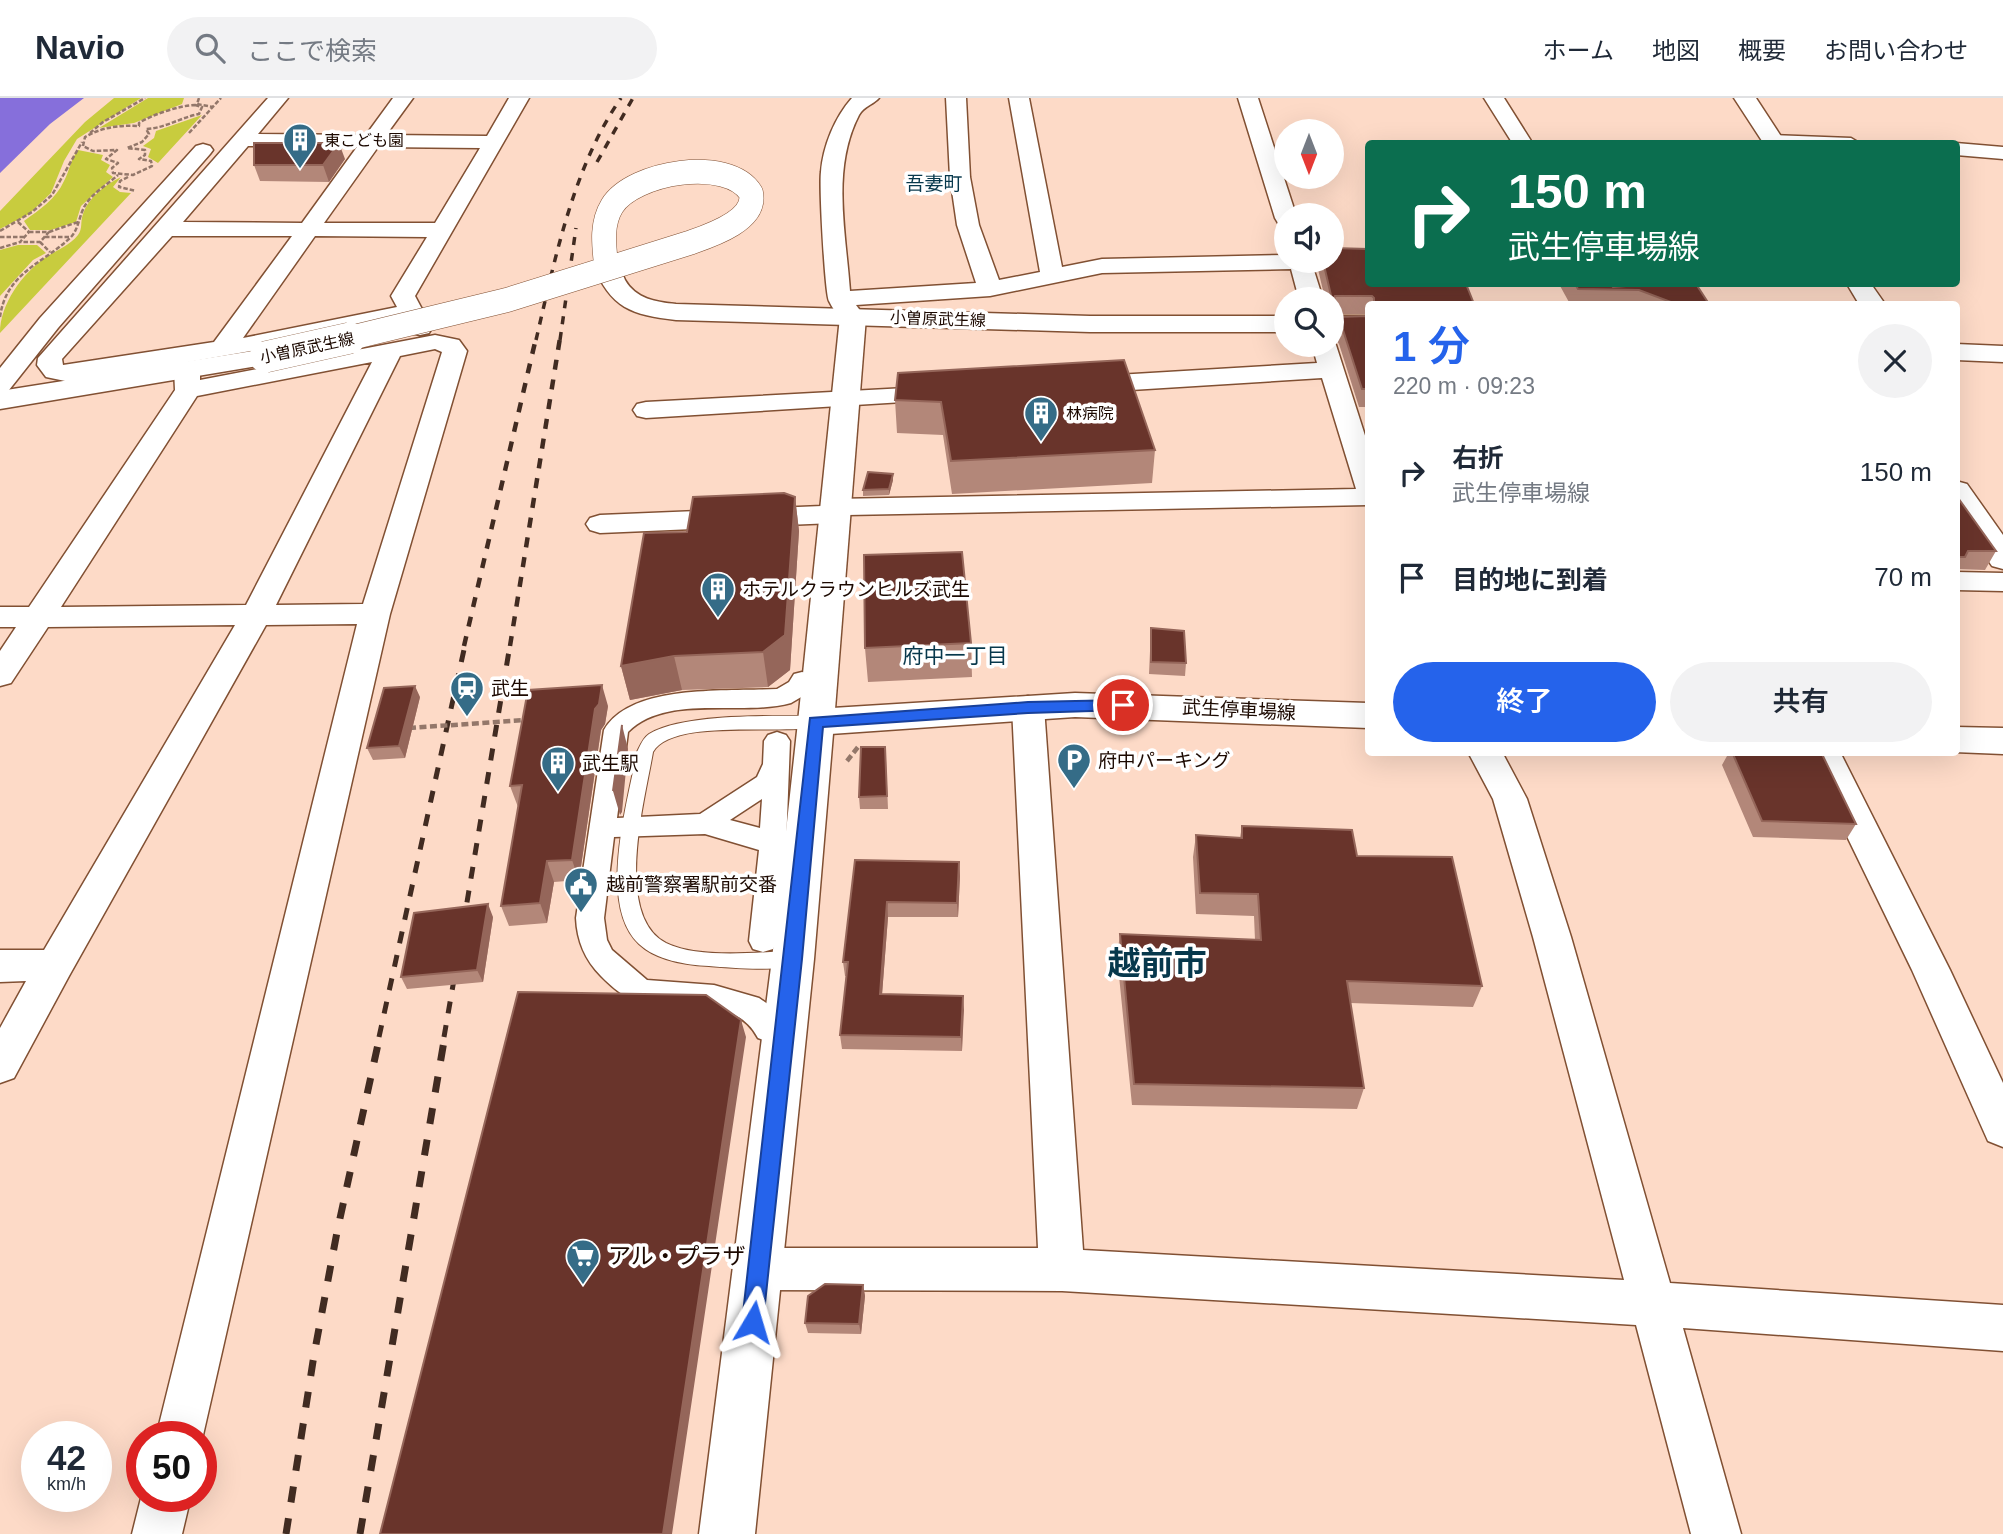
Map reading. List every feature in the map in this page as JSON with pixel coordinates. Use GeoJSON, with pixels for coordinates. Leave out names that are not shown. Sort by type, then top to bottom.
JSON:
{"type":"FeatureCollection","features":[{"type":"Feature","properties":{"kind":"main road"},"geometry":{"type":"LineString","coordinates":[[1745,98],[1773,140]]}},
{"type":"Feature","properties":{"kind":"main road","name":"小曽原武生線"},"geometry":{"type":"LineString","coordinates":[[0,400],[187,372],[265,357],[407,325],[584,279],[712,234],[734,222],[750,208],[753,201],[751,192],[740,182],[708,174],[678,173],[637,182],[620,194],[611,207],[603,235],[606,264],[618,292],[634,303],[656,310],[696,314],[846,308],[1090,324],[1274,324]]}},
{"type":"Feature","properties":{"kind":"main road"},"geometry":{"type":"LineString","coordinates":[[727,1534],[759,1269],[789,743],[844,457],[848,400],[846,308]]}},
{"type":"Feature","properties":{"kind":"main road"},"geometry":{"type":"LineString","coordinates":[[1344,324],[1365,324]]}},
{"type":"Feature","properties":{"kind":"main road"},"geometry":{"type":"LineString","coordinates":[[1960,352],[2003,354]]}},
{"type":"Feature","properties":{"kind":"main road"},"geometry":{"type":"LineString","coordinates":[[1960,496],[2003,559]]}},
{"type":"Feature","properties":{"kind":"main road","name":"武生停車場線"},"geometry":{"type":"LineString","coordinates":[[789,743],[1028,708],[1123,705],[1365,716]]}},
{"type":"Feature","properties":{"kind":"main road"},"geometry":{"type":"LineString","coordinates":[[1960,740],[2003,741]]}},
{"type":"Feature","properties":{"kind":"street"},"geometry":{"type":"LineString","coordinates":[[0,385],[76,292],[225,125],[278,98]]}},
{"type":"Feature","properties":{"kind":"street"},"geometry":{"type":"LineString","coordinates":[[0,675],[187,372],[222,349],[403,98]]}},
{"type":"Feature","properties":{"kind":"street"},"geometry":{"type":"LineString","coordinates":[[435,342],[416,324],[403,296],[519,98]]}},
{"type":"Feature","properties":{"kind":"street"},"geometry":{"type":"LineString","coordinates":[[869,98],[851,111],[837,144],[831,173],[846,308],[990,289],[1102,266],[1274,262]]}},
{"type":"Feature","properties":{"kind":"street"},"geometry":{"type":"LineString","coordinates":[[956,98],[960,177],[968,225],[990,289]]}},
{"type":"Feature","properties":{"kind":"street"},"geometry":{"type":"LineString","coordinates":[[1019,98],[1052,277]]}},
{"type":"Feature","properties":{"kind":"street"},"geometry":{"type":"LineString","coordinates":[[1248,98],[1281,203]]}},
{"type":"Feature","properties":{"kind":"street"},"geometry":{"type":"LineString","coordinates":[[1494,98],[1520,140]]}},
{"type":"Feature","properties":{"kind":"street"},"geometry":{"type":"LineString","coordinates":[[225,125],[373,141],[494,142]]}},
{"type":"Feature","properties":{"kind":"street"},"geometry":{"type":"LineString","coordinates":[[184,1421],[375,614],[455,351],[450,345],[435,342],[390,351],[187,372],[55,372],[50,365],[50,358],[166,229],[225,125]]}},
{"type":"Feature","properties":{"kind":"street"},"geometry":{"type":"LineString","coordinates":[[1960,150],[1999,156]]}},
{"type":"Feature","properties":{"kind":"street"},"geometry":{"type":"LineString","coordinates":[[166,229],[440,230]]}},
{"type":"Feature","properties":{"kind":"street"},"geometry":{"type":"LineString","coordinates":[[222,349],[412,312]]}},
{"type":"Feature","properties":{"kind":"street"},"geometry":{"type":"LineString","coordinates":[[0,1066],[256,615],[390,351]]}},
{"type":"Feature","properties":{"kind":"street"},"geometry":{"type":"LineString","coordinates":[[1327,357],[1362,452]]}},
{"type":"Feature","properties":{"kind":"street"},"geometry":{"type":"LineString","coordinates":[[1055,387],[1331,370]]}},
{"type":"Feature","properties":{"kind":"street"},"geometry":{"type":"LineString","coordinates":[[646,410],[972,392]]}},
{"type":"Feature","properties":{"kind":"street"},"geometry":{"type":"LineString","coordinates":[[600,524],[835,511],[1365,497]]}},
{"type":"Feature","properties":{"kind":"street"},"geometry":{"type":"LineString","coordinates":[[1960,581],[2003,582]]}},
{"type":"Feature","properties":{"kind":"street"},"geometry":{"type":"LineString","coordinates":[[0,617],[375,614]]}},
{"type":"Feature","properties":{"kind":"street"},"geometry":{"type":"LineString","coordinates":[[769,1029],[766,1019],[759,1011],[730,999],[641,990],[604,961],[590,937],[590,918],[619,715],[658,704],[782,697],[799,687],[802,680]]}},
{"type":"Feature","properties":{"kind":"street"},"geometry":{"type":"LineString","coordinates":[[1028,708],[1062,1270]]}},
{"type":"Feature","properties":{"kind":"street"},"geometry":{"type":"LineString","coordinates":[[705,824],[766,783],[789,743]]}},
{"type":"Feature","properties":{"kind":"street"},"geometry":{"type":"LineString","coordinates":[[778,950],[774,845],[789,743]]}},
{"type":"Feature","properties":{"kind":"street"},"geometry":{"type":"LineString","coordinates":[[1487,756],[1510,799],[1526,849],[1716,1534]]}},
{"type":"Feature","properties":{"kind":"street"},"geometry":{"type":"LineString","coordinates":[[1825,756],[1931,970],[2003,1128]]}},
{"type":"Feature","properties":{"kind":"street"},"geometry":{"type":"LineString","coordinates":[[602,828],[705,824],[753,836],[774,845]]}},
{"type":"Feature","properties":{"kind":"street"},"geometry":{"type":"LineString","coordinates":[[0,966],[55,965]]}},
{"type":"Feature","properties":{"kind":"street"},"geometry":{"type":"LineString","coordinates":[[759,1269],[1062,1270],[1651,1304],[2003,1328]]}},
{"type":"Feature","properties":{"kind":"street"},"geometry":{"type":"LineString","coordinates":[[157,1534],[162,1512]]}},
{"type":"Feature","properties":{"kind":"lane"},"geometry":{"type":"LineString","coordinates":[[778,950],[695,957],[662,948],[643,936],[634,923],[626,900],[626,876],[645,752],[654,739],[670,733],[707,727],[789,743]]}},
{"type":"Feature","properties":{"kind":"path"},"geometry":{"type":"LineString","coordinates":[[0,231],[18,222],[50,197],[60,184],[69,159],[85,138],[103,122],[145,98]]}},
{"type":"Feature","properties":{"kind":"path"},"geometry":{"type":"LineString","coordinates":[[199,98],[196,102],[225,125]]}},
{"type":"Feature","properties":{"kind":"path"},"geometry":{"type":"LineString","coordinates":[[184,105],[186,99]]}},
{"type":"Feature","properties":{"kind":"path"},"geometry":{"type":"LineString","coordinates":[[85,138],[108,127],[139,126],[146,118],[165,114],[172,108],[184,105],[200,106]]}},
{"type":"Feature","properties":{"kind":"path"},"geometry":{"type":"LineString","coordinates":[[137,191],[118,187],[120,181],[146,170],[152,163],[139,159],[145,155],[145,150],[127,148],[147,138],[149,134],[146,129],[162,128],[173,124],[177,119],[199,114],[203,109],[200,106]]}},
{"type":"Feature","properties":{"kind":"path"},"geometry":{"type":"LineString","coordinates":[[85,138],[83,146],[87,149],[117,150],[106,159],[118,163],[111,171],[119,175],[152,173]]}},
{"type":"Feature","properties":{"kind":"path"},"geometry":{"type":"LineString","coordinates":[[0,317],[6,294],[36,262],[72,237],[80,214],[91,198],[119,175]]}},
{"type":"Feature","properties":{"kind":"path"},"geometry":{"type":"LineString","coordinates":[[18,222],[29,232],[49,232],[78,222]]}},
{"type":"Feature","properties":{"kind":"path"},"geometry":{"type":"LineString","coordinates":[[20,242],[29,232]]}},
{"type":"Feature","properties":{"kind":"path"},"geometry":{"type":"LineString","coordinates":[[40,242],[49,232]]}},
{"type":"Feature","properties":{"kind":"path"},"geometry":{"type":"LineString","coordinates":[[0,237],[24,237]]}},
{"type":"Feature","properties":{"kind":"path"},"geometry":{"type":"LineString","coordinates":[[44,237],[72,237]]}},
{"type":"Feature","properties":{"kind":"path"},"geometry":{"type":"LineString","coordinates":[[0,248],[20,242],[40,242],[51,252]]}},
{"type":"Feature","properties":{"kind":"path"},"geometry":{"type":"LineString","coordinates":[[407,717],[405,728],[539,719]]}},
{"type":"Feature","properties":{"kind":"shaded area"},"geometry":{"type":"Polygon","coordinates":[[[0,98],[84,98],[50,124],[0,173],[0,98]]]}},
{"type":"Feature","properties":{"kind":"shaded area"},"geometry":{"type":"Polygon","coordinates":[[[114,98],[141,98],[77,139],[64,161],[51,193],[29,214],[0,229],[0,211],[85,122],[114,98]]]}},
{"type":"Feature","properties":{"kind":"shaded area"},"geometry":{"type":"Polygon","coordinates":[[[148,98],[184,98],[182,104],[134,123],[99,128],[148,98]]]}},
{"type":"Feature","properties":{"kind":"shaded area"},"geometry":{"type":"Polygon","coordinates":[[[202,115],[158,163],[148,157],[151,149],[143,146],[154,138],[156,131],[202,115]]]}},
{"type":"Feature","properties":{"kind":"shaded area"},"geometry":{"type":"Polygon","coordinates":[[[78,150],[103,155],[101,160],[110,165],[106,172],[113,177],[81,206],[76,222],[51,230],[30,230],[24,221],[47,204],[56,193],[78,150]]]}},
{"type":"Feature","properties":{"kind":"shaded area"},"geometry":{"type":"Polygon","coordinates":[[[121,177],[113,187],[120,192],[131,193],[0,333],[4,311],[14,290],[37,264],[74,239],[80,232],[83,214],[89,202],[121,177]]]}},
{"type":"Feature","properties":{"kind":"shaded area"},"geometry":{"type":"Polygon","coordinates":[[[18,245],[37,245],[46,253],[33,260],[0,296],[0,250],[18,245]]]}},
{"type":"Feature","properties":{"kind":"building"},"geometry":{"type":"Polygon","coordinates":[[[254,143],[339,143],[323,165],[254,165],[254,143]]]}},
{"type":"Feature","properties":{"kind":"building"},"geometry":{"type":"Polygon","coordinates":[[[1344,248],[1365,249],[1365,287],[1467,287],[1473,301],[1374,301],[1372,296],[1344,296],[1344,287],[1329,287],[1326,273],[1344,273],[1344,248]]]}},
{"type":"Feature","properties":{"kind":"building"},"geometry":{"type":"Polygon","coordinates":[[[1577,287],[1698,287],[1707,301],[1668,301],[1639,290],[1577,287]]]}},
{"type":"Feature","properties":{"kind":"building"},"geometry":{"type":"Polygon","coordinates":[[[1365,316],[1365,389],[1362,389],[1344,333],[1344,317],[1365,316]]]}},
{"type":"Feature","properties":{"kind":"building"},"geometry":{"type":"Polygon","coordinates":[[[1124,360],[1155,450],[951,461],[941,402],[895,400],[898,373],[1124,360]]]}},
{"type":"Feature","properties":{"kind":"building"},"geometry":{"type":"Polygon","coordinates":[[[868,472],[893,474],[889,489],[863,490],[868,472]]]}},
{"type":"Feature","properties":{"kind":"building","name":"ホテルクラウンヒルズ武生"},"geometry":{"type":"Polygon","coordinates":[[[784,493],[795,497],[785,635],[763,652],[674,656],[621,666],[644,533],[687,532],[693,497],[784,493]]]}},
{"type":"Feature","properties":{"kind":"building"},"geometry":{"type":"Polygon","coordinates":[[[1960,501],[1996,551],[1968,551],[1965,557],[1960,557],[1960,501]]]}},
{"type":"Feature","properties":{"kind":"building"},"geometry":{"type":"Polygon","coordinates":[[[962,552],[971,643],[865,648],[864,555],[962,552]]]}},
{"type":"Feature","properties":{"kind":"building"},"geometry":{"type":"Polygon","coordinates":[[[1151,628],[1184,631],[1186,663],[1151,662],[1151,628]]]}},
{"type":"Feature","properties":{"kind":"building","name":"武生駅"},"geometry":{"type":"Polygon","coordinates":[[[602,685],[599,704],[595,709],[572,860],[547,861],[540,903],[501,906],[522,785],[510,786],[528,690],[602,685]]]}},
{"type":"Feature","properties":{"kind":"building"},"geometry":{"type":"Polygon","coordinates":[[[415,686],[399,746],[367,748],[384,688],[415,686]]]}},
{"type":"Feature","properties":{"kind":"building"},"geometry":{"type":"Polygon","coordinates":[[[622,725],[615,788],[613,791],[622,725]]]}},
{"type":"Feature","properties":{"kind":"building"},"geometry":{"type":"Polygon","coordinates":[[[861,747],[885,747],[887,796],[859,797],[861,747]]]}},
{"type":"Feature","properties":{"kind":"building"},"geometry":{"type":"Polygon","coordinates":[[[1734,756],[1823,756],[1856,824],[1762,821],[1734,756]]]}},
{"type":"Feature","properties":{"kind":"building"},"geometry":{"type":"Polygon","coordinates":[[[1242,826],[1352,830],[1357,856],[1452,857],[1482,986],[1347,981],[1364,1088],[1134,1084],[1120,934],[1261,940],[1258,894],[1200,893],[1196,835],[1242,838],[1242,826]]]}},
{"type":"Feature","properties":{"kind":"building"},"geometry":{"type":"Polygon","coordinates":[[[855,860],[959,862],[957,903],[887,902],[880,994],[963,996],[961,1037],[840,1035],[848,962],[843,962],[855,860]]]}},
{"type":"Feature","properties":{"kind":"building"},"geometry":{"type":"Polygon","coordinates":[[[488,904],[477,970],[401,977],[414,913],[488,904]]]}},
{"type":"Feature","properties":{"kind":"building","name":"アル・プラザ"},"geometry":{"type":"Polygon","coordinates":[[[518,992],[706,995],[741,1020],[663,1534],[380,1534],[518,992]]]}},
{"type":"Feature","properties":{"kind":"building"},"geometry":{"type":"Polygon","coordinates":[[[825,1284],[863,1285],[859,1324],[805,1323],[808,1296],[825,1284]]]}},
{"type":"Feature","properties":{"kind":"railway"},"geometry":{"type":"LineString","coordinates":[[536,340],[559,246],[578,184],[604,125],[621,98]]}},
{"type":"Feature","properties":{"kind":"railway"},"geometry":{"type":"LineString","coordinates":[[597,162],[633,98]]}},
{"type":"Feature","properties":{"kind":"railway"},"geometry":{"type":"LineString","coordinates":[[560,340],[576,228]]}},
{"type":"Feature","properties":{"kind":"railway"},"geometry":{"type":"LineString","coordinates":[[464,646],[536,338]]}},
{"type":"Feature","properties":{"kind":"railway"},"geometry":{"type":"LineString","coordinates":[[510,646],[560,338]]}},
{"type":"Feature","properties":{"kind":"railway"},"geometry":{"type":"LineString","coordinates":[[379,1037],[465,645]]}},
{"type":"Feature","properties":{"kind":"railway"},"geometry":{"type":"LineString","coordinates":[[463,926],[510,645]]}},
{"type":"Feature","properties":{"kind":"railway"},"geometry":{"type":"LineString","coordinates":[[444,1037],[456,968]]}},
{"type":"Feature","properties":{"kind":"railway"},"geometry":{"type":"LineString","coordinates":[[286,1534],[314,1355],[337,1232],[380,1035]]}},
{"type":"Feature","properties":{"kind":"railway"},"geometry":{"type":"LineString","coordinates":[[360,1534],[445,1035]]}},
{"type":"Feature","properties":{"kind":"place","name":"東こども園"},"geometry":{"type":"Point","coordinates":[300,170]}},
{"type":"Feature","properties":{"kind":"place","name":"林病院"},"geometry":{"type":"Point","coordinates":[1041,443]}},
{"type":"Feature","properties":{"kind":"place","name":"ホテルクラウンヒルズ武生"},"geometry":{"type":"Point","coordinates":[718,619]}},
{"type":"Feature","properties":{"kind":"place","name":"武生"},"geometry":{"type":"Point","coordinates":[467,718]}},
{"type":"Feature","properties":{"kind":"place","name":"府中パーキング"},"geometry":{"type":"Point","coordinates":[1074,790]}},
{"type":"Feature","properties":{"kind":"place","name":"武生駅"},"geometry":{"type":"Point","coordinates":[558,793]}},
{"type":"Feature","properties":{"kind":"place","name":"越前警察署駅前交番"},"geometry":{"type":"Point","coordinates":[581,914]}},
{"type":"Feature","properties":{"kind":"place","name":"アル・プラザ"},"geometry":{"type":"Point","coordinates":[583,1286]}},
{"type":"Feature","properties":{"kind":"district","name":"吾妻町"},"geometry":{"type":"Point","coordinates":[934,183]}},
{"type":"Feature","properties":{"kind":"district","name":"府中一丁目"},"geometry":{"type":"Point","coordinates":[955,655]}},
{"type":"Feature","properties":{"kind":"district","name":"越前市"},"geometry":{"type":"Point","coordinates":[1157,963]}},
{"type":"Feature","properties":{"kind":"route"},"geometry":{"type":"LineString","coordinates":[[753,1322],[816,722],[1075,705],[1123,705]]}}]}
